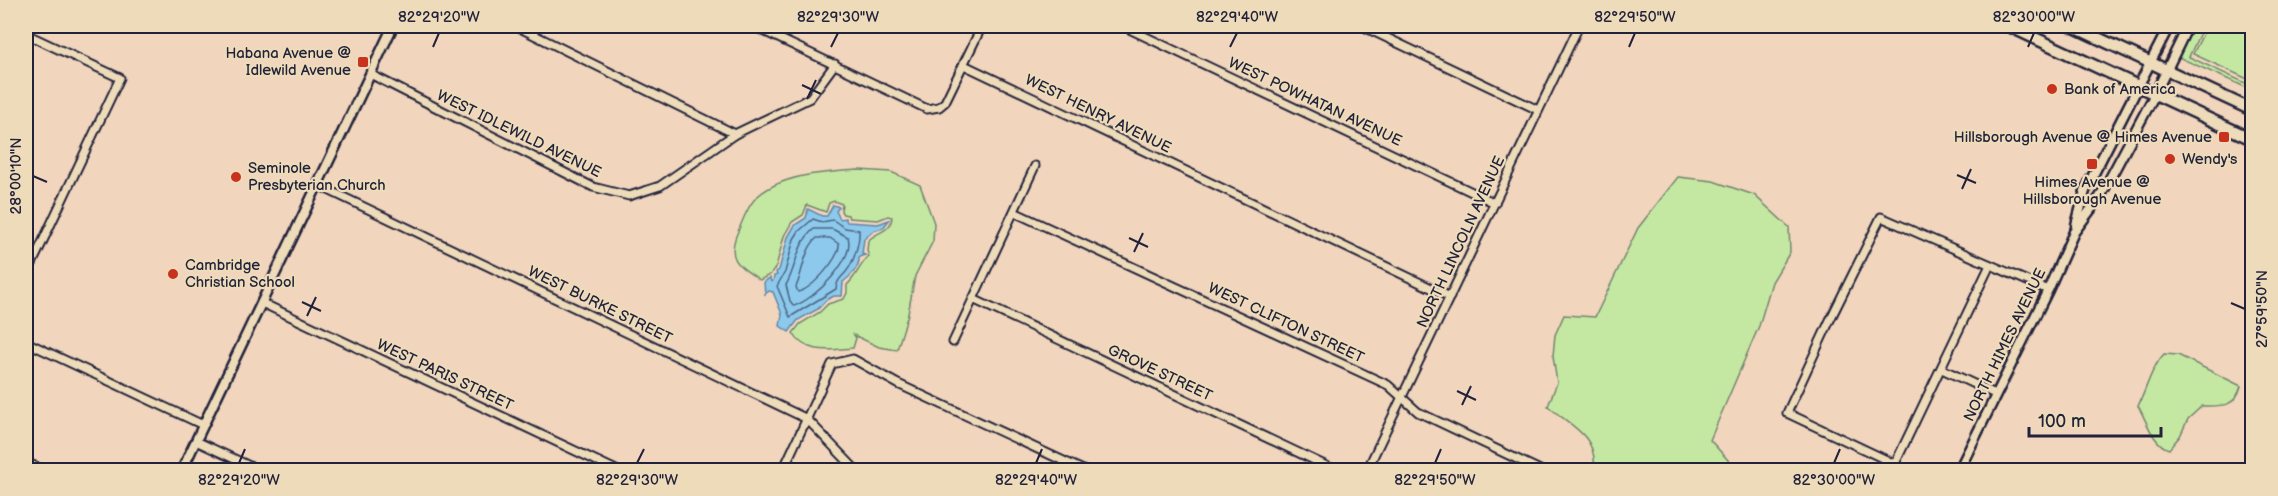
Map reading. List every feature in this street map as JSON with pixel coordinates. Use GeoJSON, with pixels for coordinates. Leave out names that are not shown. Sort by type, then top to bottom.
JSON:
{"type":"FeatureCollection","features":[{"type":"Feature","properties":{"kind":"main road"},"geometry":{"type":"LineString","coordinates":[[2009,26],[2253,139]]}},
{"type":"Feature","properties":{"kind":"main road"},"geometry":{"type":"LineString","coordinates":[[2072,26],[2253,110]]}},
{"type":"Feature","properties":{"kind":"street"},"geometry":{"type":"LineString","coordinates":[[182,471],[393,26]]}},
{"type":"Feature","properties":{"kind":"street"},"geometry":{"type":"LineString","coordinates":[[516,26],[735,134]]}},
{"type":"Feature","properties":{"kind":"street"},"geometry":{"type":"LineString","coordinates":[[753,26],[927,109],[939,107],[945,102],[982,26]]}},
{"type":"Feature","properties":{"kind":"street","name":"WEST POWHATAN AVENUE"},"geometry":{"type":"LineString","coordinates":[[1123,26],[1494,203]]}},
{"type":"Feature","properties":{"kind":"street"},"geometry":{"type":"LineString","coordinates":[[1362,26],[1538,110]]}},
{"type":"Feature","properties":{"kind":"street","name":"NORTH LINCOLN AVENUE"},"geometry":{"type":"LineString","coordinates":[[1366,471],[1579,26]]}},
{"type":"Feature","properties":{"kind":"street","name":"NORTH HIMES AVENUE"},"geometry":{"type":"LineString","coordinates":[[1959,471],[2048,290],[2074,232],[2085,191],[2169,26]]}},
{"type":"Feature","properties":{"kind":"street","name":"NORTH HIMES AVENUE"},"geometry":{"type":"LineString","coordinates":[[2074,232],[2100,197],[2168,70],[2188,26]]}},
{"type":"Feature","properties":{"kind":"street"},"geometry":{"type":"LineString","coordinates":[[26,34],[120,78],[32,264],[26,261]]}},
{"type":"Feature","properties":{"kind":"street","name":"WEST IDLEWILD AVENUE"},"geometry":{"type":"LineString","coordinates":[[370,74],[592,187],[629,196],[660,186],[735,134],[810,98],[835,64]]}},
{"type":"Feature","properties":{"kind":"street","name":"WEST HENRY AVENUE"},"geometry":{"type":"LineString","coordinates":[[964,65],[1450,297]]}},
{"type":"Feature","properties":{"kind":"street"},"geometry":{"type":"LineString","coordinates":[[953,342],[1035,166]]}},
{"type":"Feature","properties":{"kind":"street","name":"WEST BURKE STREET"},"geometry":{"type":"LineString","coordinates":[[318,185],[807,419],[856,471]]}},
{"type":"Feature","properties":{"kind":"street","name":"WEST CLIFTON STREET"},"geometry":{"type":"LineString","coordinates":[[1014,212],[1388,386],[1418,412],[1540,471]]}},
{"type":"Feature","properties":{"kind":"street"},"geometry":{"type":"LineString","coordinates":[[1990,265],[1894,467],[1787,413],[1881,217],[2048,290]]}},
{"type":"Feature","properties":{"kind":"street","name":"GROVE STREET"},"geometry":{"type":"LineString","coordinates":[[973,299],[1335,471]]}},
{"type":"Feature","properties":{"kind":"street","name":"WEST PARIS STREET"},"geometry":{"type":"LineString","coordinates":[[262,303],[616,471]]}},
{"type":"Feature","properties":{"kind":"street"},"geometry":{"type":"LineString","coordinates":[[26,342],[203,425]]}},
{"type":"Feature","properties":{"kind":"street"},"geometry":{"type":"LineString","coordinates":[[783,471],[832,364],[853,359],[898,384],[1083,471]]}},
{"type":"Feature","properties":{"kind":"street"},"geometry":{"type":"LineString","coordinates":[[1942,369],[1995,394]]}},
{"type":"Feature","properties":{"kind":"street"},"geometry":{"type":"LineString","coordinates":[[196,441],[258,471]]}},
{"type":"Feature","properties":{"kind":"street"},"geometry":{"type":"LineString","coordinates":[[26,462],[44,471]]}},
{"type":"Feature","properties":{"kind":"green space"},"geometry":{"type":"Polygon","coordinates":[[[2193,26],[2203,26],[2189,57],[2252,86],[2252,90],[2178,57],[2193,26]]]}},
{"type":"Feature","properties":{"kind":"green space"},"geometry":{"type":"Polygon","coordinates":[[[2207,26],[2252,26],[2252,81],[2193,54],[2207,26]]]}},
{"type":"Feature","properties":{"kind":"green space"},"geometry":{"type":"Polygon","coordinates":[[[859,170],[891,172],[920,185],[934,223],[933,241],[915,276],[908,314],[897,350],[879,347],[854,335],[856,338],[853,348],[820,350],[804,345],[793,333],[800,324],[820,312],[828,304],[844,299],[847,285],[869,256],[868,241],[889,226],[892,217],[888,216],[878,220],[849,218],[841,211],[842,204],[834,201],[829,203],[826,212],[807,205],[803,215],[792,222],[784,236],[776,267],[771,274],[760,280],[740,265],[733,254],[733,247],[745,214],[754,200],[764,191],[803,176],[859,170]]]}},
{"type":"Feature","properties":{"kind":"green space"},"geometry":{"type":"Polygon","coordinates":[[[1678,177],[1713,181],[1754,195],[1789,227],[1790,252],[1772,282],[1759,326],[1710,440],[1737,470],[1594,470],[1592,448],[1587,440],[1581,432],[1548,406],[1557,383],[1553,356],[1555,335],[1564,315],[1595,317],[1638,228],[1678,177]]]}},
{"type":"Feature","properties":{"kind":"green space"},"geometry":{"type":"Polygon","coordinates":[[[2164,354],[2178,355],[2241,386],[2231,402],[2202,406],[2188,419],[2180,436],[2169,449],[2163,447],[2154,437],[2138,406],[2152,372],[2164,354]]]}},
{"type":"Feature","properties":{"kind":"water"},"geometry":{"type":"Polygon","coordinates":[[[833,205],[839,207],[836,211],[840,219],[845,218],[847,222],[878,224],[889,220],[883,228],[873,231],[864,239],[862,254],[865,255],[859,257],[856,268],[843,282],[842,296],[834,296],[826,300],[818,309],[798,320],[789,332],[780,326],[782,314],[773,292],[769,291],[765,294],[764,282],[770,278],[771,282],[773,281],[774,276],[777,275],[788,237],[795,225],[806,218],[808,209],[827,216],[833,205]]]}},
{"type":"Feature","properties":{"kind":"place","name":"Habana Avenue @ Idlewild Avenue"},"geometry":{"type":"Point","coordinates":[363,62]}},
{"type":"Feature","properties":{"kind":"place","name":"Bank of America"},"geometry":{"type":"Point","coordinates":[2052,89]}},
{"type":"Feature","properties":{"kind":"place","name":"Hillsborough Avenue @ Himes Avenue"},"geometry":{"type":"Point","coordinates":[2224,137]}},
{"type":"Feature","properties":{"kind":"place","name":"Wendy's"},"geometry":{"type":"Point","coordinates":[2170,159]}},
{"type":"Feature","properties":{"kind":"place","name":"Himes Avenue @ Hillsborough Avenue"},"geometry":{"type":"Point","coordinates":[2092,164]}},
{"type":"Feature","properties":{"kind":"place","name":"Seminole Presbyterian Church"},"geometry":{"type":"Point","coordinates":[236,177]}},
{"type":"Feature","properties":{"kind":"place","name":"Cambridge Christian School"},"geometry":{"type":"Point","coordinates":[173,274]}}]}
